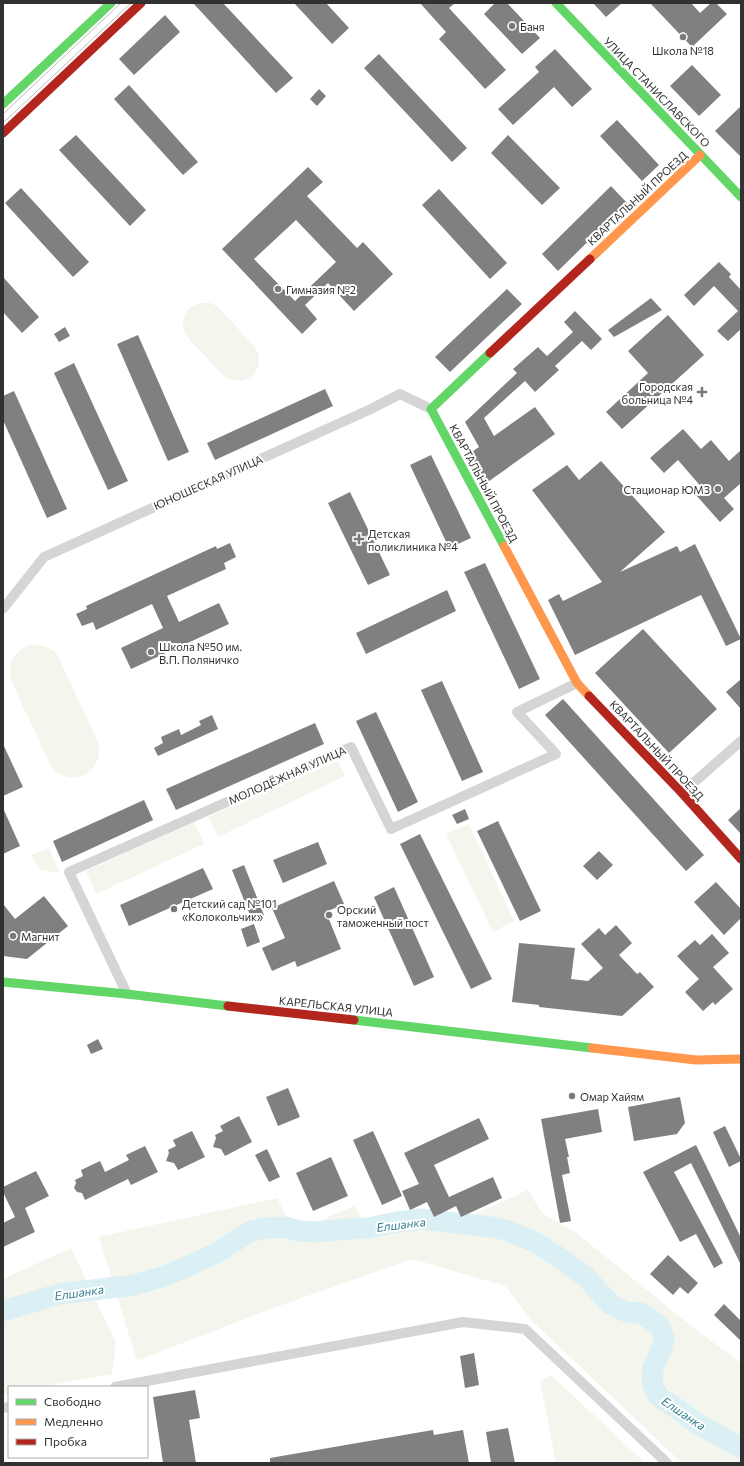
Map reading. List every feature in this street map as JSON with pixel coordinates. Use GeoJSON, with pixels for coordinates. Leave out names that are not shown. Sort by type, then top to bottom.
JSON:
{"type":"FeatureCollection","features":[{"type":"Feature","properties":{"kind":"street"},"geometry":{"type":"LineString","coordinates":[[3,104],[111,3]]}},
{"type":"Feature","properties":{"kind":"street"},"geometry":{"type":"LineString","coordinates":[[3,133],[141,3]]}},
{"type":"Feature","properties":{"kind":"street","name":"УЛИЦА СТАНИСЛАВСКОГО"},"geometry":{"type":"LineString","coordinates":[[556,3],[741,197]]}},
{"type":"Feature","properties":{"kind":"street","name":"КВАРТАЛЬНЫЙ ПРОЕЗД"},"geometry":{"type":"LineString","coordinates":[[700,155],[431,409],[577,683],[682,793],[741,859]]}},
{"type":"Feature","properties":{"kind":"street","name":"ЮНОШЕСКАЯ УЛИЦА"},"geometry":{"type":"LineString","coordinates":[[3,609],[44,557],[371,409],[400,394],[431,409]]}},
{"type":"Feature","properties":{"kind":"street","name":"МОЛОДЁЖНАЯ УЛИЦА"},"geometry":{"type":"LineString","coordinates":[[127,994],[70,872],[351,747],[391,829],[556,754],[517,712],[577,683]]}},
{"type":"Feature","properties":{"kind":"street"},"geometry":{"type":"LineString","coordinates":[[682,793],[741,741]]}},
{"type":"Feature","properties":{"kind":"street","name":"КАРЕЛЬСКАЯ УЛИЦА"},"geometry":{"type":"LineString","coordinates":[[3,982],[127,994],[696,1060],[741,1059]]}},
{"type":"Feature","properties":{"kind":"street"},"geometry":{"type":"LineString","coordinates":[[120,1386],[463,1322],[525,1329],[666,1463]]}},
{"type":"Feature","properties":{"kind":"shaded area"},"geometry":{"type":"Polygon","coordinates":[[[202,303],[211,303],[218,307],[255,347],[259,356],[259,362],[254,374],[239,381],[228,378],[218,370],[188,338],[183,327],[185,314],[192,306],[202,303]]]}},
{"type":"Feature","properties":{"kind":"shaded area"},"geometry":{"type":"Polygon","coordinates":[[[30,645],[44,646],[57,654],[98,742],[99,753],[97,762],[85,775],[68,777],[59,773],[51,766],[12,683],[10,671],[12,660],[19,651],[30,645]]]}},
{"type":"Feature","properties":{"kind":"shaded area"},"geometry":{"type":"Polygon","coordinates":[[[338,761],[345,776],[218,837],[208,817],[338,761]]]}},
{"type":"Feature","properties":{"kind":"shaded area"},"geometry":{"type":"Polygon","coordinates":[[[194,822],[204,844],[96,894],[86,871],[194,822]]]}},
{"type":"Feature","properties":{"kind":"shaded area"},"geometry":{"type":"Polygon","coordinates":[[[469,824],[514,921],[493,932],[446,834],[469,824]]]}},
{"type":"Feature","properties":{"kind":"shaded area"},"geometry":{"type":"Polygon","coordinates":[[[49,848],[60,873],[40,870],[31,855],[49,848]]]}},
{"type":"Feature","properties":{"kind":"shaded area"},"geometry":{"type":"Polygon","coordinates":[[[528,1190],[542,1213],[575,1232],[699,1332],[741,1363],[741,1463],[682,1463],[532,1321],[505,1286],[412,1259],[262,1312],[137,1361],[99,1237],[277,1198],[294,1232],[354,1206],[375,1234],[462,1220],[528,1190]]]}},
{"type":"Feature","properties":{"kind":"shaded area"},"geometry":{"type":"Polygon","coordinates":[[[71,1248],[116,1343],[112,1374],[46,1386],[8,1386],[8,1393],[3,1394],[3,1279],[71,1248]]]}},
{"type":"Feature","properties":{"kind":"shaded area"},"geometry":{"type":"Polygon","coordinates":[[[551,1375],[645,1463],[556,1463],[540,1381],[551,1375]]]}},
{"type":"Feature","properties":{"kind":"building"},"geometry":{"type":"Polygon","coordinates":[[[193,3],[223,3],[293,78],[276,93],[193,3]]]}},
{"type":"Feature","properties":{"kind":"building"},"geometry":{"type":"Polygon","coordinates":[[[294,3],[326,3],[349,28],[332,44],[294,3]]]}},
{"type":"Feature","properties":{"kind":"building"},"geometry":{"type":"Polygon","coordinates":[[[420,3],[455,3],[449,8],[506,70],[485,89],[439,39],[446,32],[420,3]]]}},
{"type":"Feature","properties":{"kind":"building","name":"Баня"},"geometry":{"type":"Polygon","coordinates":[[[495,3],[507,3],[540,38],[522,54],[484,14],[495,3]]]}},
{"type":"Feature","properties":{"kind":"building"},"geometry":{"type":"Polygon","coordinates":[[[593,3],[622,3],[606,17],[593,3]]]}},
{"type":"Feature","properties":{"kind":"building"},"geometry":{"type":"Polygon","coordinates":[[[650,3],[691,3],[700,13],[711,3],[716,3],[727,14],[692,47],[650,3]]]}},
{"type":"Feature","properties":{"kind":"building"},"geometry":{"type":"Polygon","coordinates":[[[165,15],[180,32],[134,75],[119,59],[165,15]]]}},
{"type":"Feature","properties":{"kind":"building"},"geometry":{"type":"Polygon","coordinates":[[[555,49],[592,89],[572,107],[554,87],[513,125],[498,109],[539,72],[535,67],[555,49]]]}},
{"type":"Feature","properties":{"kind":"building"},"geometry":{"type":"Polygon","coordinates":[[[379,54],[467,148],[452,162],[364,68],[379,54]]]}},
{"type":"Feature","properties":{"kind":"building"},"geometry":{"type":"Polygon","coordinates":[[[692,65],[721,95],[699,116],[670,86],[692,65]]]}},
{"type":"Feature","properties":{"kind":"building"},"geometry":{"type":"Polygon","coordinates":[[[129,85],[198,162],[183,175],[114,99],[129,85]]]}},
{"type":"Feature","properties":{"kind":"building"},"geometry":{"type":"Polygon","coordinates":[[[319,89],[326,96],[317,106],[310,99],[319,89]]]}},
{"type":"Feature","properties":{"kind":"building"},"geometry":{"type":"Polygon","coordinates":[[[741,106],[741,157],[715,131],[741,106]]]}},
{"type":"Feature","properties":{"kind":"building"},"geometry":{"type":"Polygon","coordinates":[[[617,120],[659,165],[642,181],[600,136],[617,120]]]}},
{"type":"Feature","properties":{"kind":"building"},"geometry":{"type":"Polygon","coordinates":[[[76,135],[146,210],[130,226],[59,150],[76,135]]]}},
{"type":"Feature","properties":{"kind":"building"},"geometry":{"type":"Polygon","coordinates":[[[508,135],[560,188],[542,205],[491,153],[508,135]]]}},
{"type":"Feature","properties":{"kind":"building"},"geometry":{"type":"Polygon","coordinates":[[[308,167],[323,182],[307,196],[357,248],[363,242],[393,274],[354,311],[328,283],[305,305],[317,319],[302,334],[222,249],[308,167]],[[296,220],[254,259],[295,301],[336,262],[296,220]]]}},
{"type":"Feature","properties":{"kind":"building"},"geometry":{"type":"Polygon","coordinates":[[[611,186],[627,203],[558,271],[542,254],[611,186]]]}},
{"type":"Feature","properties":{"kind":"building"},"geometry":{"type":"Polygon","coordinates":[[[21,188],[89,262],[73,277],[5,203],[21,188]]]}},
{"type":"Feature","properties":{"kind":"building"},"geometry":{"type":"Polygon","coordinates":[[[439,189],[507,263],[490,279],[422,205],[439,189]]]}},
{"type":"Feature","properties":{"kind":"building"},"geometry":{"type":"Polygon","coordinates":[[[719,262],[731,274],[729,277],[741,290],[741,329],[728,341],[717,331],[738,311],[714,286],[694,306],[684,295],[719,262]]]}},
{"type":"Feature","properties":{"kind":"building"},"geometry":{"type":"Polygon","coordinates":[[[3,277],[39,317],[22,333],[3,312],[3,277]]]}},
{"type":"Feature","properties":{"kind":"building"},"geometry":{"type":"Polygon","coordinates":[[[507,289],[522,304],[450,372],[435,357],[507,289]]]}},
{"type":"Feature","properties":{"kind":"building"},"geometry":{"type":"Polygon","coordinates":[[[651,298],[662,310],[614,337],[608,330],[651,298]]]}},
{"type":"Feature","properties":{"kind":"building"},"geometry":{"type":"Polygon","coordinates":[[[575,311],[602,339],[591,350],[582,341],[555,366],[559,370],[535,392],[525,381],[484,418],[494,436],[535,407],[555,434],[485,484],[466,456],[479,447],[465,422],[517,373],[513,369],[538,347],[547,356],[573,332],[564,322],[575,311]]]}},
{"type":"Feature","properties":{"kind":"building"},"geometry":{"type":"Polygon","coordinates":[[[668,315],[704,355],[622,429],[606,412],[648,373],[628,351],[668,315]]]}},
{"type":"Feature","properties":{"kind":"building"},"geometry":{"type":"Polygon","coordinates":[[[65,327],[70,336],[59,342],[54,334],[65,327]]]}},
{"type":"Feature","properties":{"kind":"building"},"geometry":{"type":"Polygon","coordinates":[[[138,335],[189,452],[168,461],[117,344],[138,335]]]}},
{"type":"Feature","properties":{"kind":"building"},"geometry":{"type":"Polygon","coordinates":[[[74,363],[128,481],[108,490],[54,373],[74,363]]]}},
{"type":"Feature","properties":{"kind":"building"},"geometry":{"type":"Polygon","coordinates":[[[325,389],[333,406],[215,460],[207,443],[325,389]]]}},
{"type":"Feature","properties":{"kind":"building"},"geometry":{"type":"Polygon","coordinates":[[[14,391],[67,509],[47,518],[3,420],[3,396],[14,391]]]}},
{"type":"Feature","properties":{"kind":"building"},"geometry":{"type":"Polygon","coordinates":[[[683,429],[701,449],[711,440],[729,461],[741,450],[741,483],[724,498],[734,509],[720,522],[696,495],[703,489],[678,460],[664,473],[650,458],[683,429]]]}},
{"type":"Feature","properties":{"kind":"building"},"geometry":{"type":"Polygon","coordinates":[[[431,455],[471,538],[449,548],[410,465],[431,455]]]}},
{"type":"Feature","properties":{"kind":"building"},"geometry":{"type":"Polygon","coordinates":[[[601,461],[665,532],[620,572],[677,546],[680,552],[695,544],[741,639],[726,646],[701,595],[575,655],[548,600],[559,594],[563,601],[602,582],[532,490],[567,465],[579,480],[601,461]]]}},
{"type":"Feature","properties":{"kind":"building","name":"Детская поликлиника №4"},"geometry":{"type":"Polygon","coordinates":[[[350,492],[390,575],[368,585],[328,503],[350,492]]]}},
{"type":"Feature","properties":{"kind":"building"},"geometry":{"type":"Polygon","coordinates":[[[230,543],[236,557],[224,563],[226,569],[167,596],[179,622],[219,603],[229,624],[131,669],[121,648],[163,628],[152,604],[96,630],[93,622],[82,626],[76,614],[87,609],[86,606],[216,546],[217,549],[230,543]]]}},
{"type":"Feature","properties":{"kind":"building"},"geometry":{"type":"Polygon","coordinates":[[[485,563],[540,679],[519,689],[464,572],[485,563]]]}},
{"type":"Feature","properties":{"kind":"building"},"geometry":{"type":"Polygon","coordinates":[[[447,590],[456,611],[366,654],[356,633],[447,590]]]}},
{"type":"Feature","properties":{"kind":"building"},"geometry":{"type":"Polygon","coordinates":[[[643,629],[717,709],[669,753],[595,673],[643,629]]]}},
{"type":"Feature","properties":{"kind":"building"},"geometry":{"type":"Polygon","coordinates":[[[741,679],[741,709],[726,692],[741,679]]]}},
{"type":"Feature","properties":{"kind":"building"},"geometry":{"type":"Polygon","coordinates":[[[442,681],[483,772],[462,781],[421,690],[442,681]]]}},
{"type":"Feature","properties":{"kind":"building"},"geometry":{"type":"Polygon","coordinates":[[[563,699],[704,855],[686,871],[545,715],[563,699]]]}},
{"type":"Feature","properties":{"kind":"building"},"geometry":{"type":"Polygon","coordinates":[[[376,712],[418,802],[398,812],[356,721],[376,712]]]}},
{"type":"Feature","properties":{"kind":"building"},"geometry":{"type":"Polygon","coordinates":[[[212,715],[218,729],[158,756],[154,748],[163,743],[161,737],[179,729],[181,735],[201,725],[199,721],[212,715]]]}},
{"type":"Feature","properties":{"kind":"building"},"geometry":{"type":"Polygon","coordinates":[[[315,723],[324,744],[176,810],[166,789],[315,723]]]}},
{"type":"Feature","properties":{"kind":"building"},"geometry":{"type":"Polygon","coordinates":[[[3,744],[23,787],[3,796],[3,744]]]}},
{"type":"Feature","properties":{"kind":"building"},"geometry":{"type":"Polygon","coordinates":[[[144,800],[153,820],[62,862],[53,841],[144,800]]]}},
{"type":"Feature","properties":{"kind":"building"},"geometry":{"type":"Polygon","coordinates":[[[3,808],[20,846],[3,854],[3,808]]]}},
{"type":"Feature","properties":{"kind":"building"},"geometry":{"type":"Polygon","coordinates":[[[741,808],[741,834],[728,820],[741,808]]]}},
{"type":"Feature","properties":{"kind":"building"},"geometry":{"type":"Polygon","coordinates":[[[465,809],[469,819],[457,824],[452,815],[465,809]]]}},
{"type":"Feature","properties":{"kind":"building"},"geometry":{"type":"Polygon","coordinates":[[[498,821],[541,911],[520,921],[477,831],[498,821]]]}},
{"type":"Feature","properties":{"kind":"building"},"geometry":{"type":"Polygon","coordinates":[[[420,834],[492,979],[471,989],[400,844],[420,834]]]}},
{"type":"Feature","properties":{"kind":"building"},"geometry":{"type":"Polygon","coordinates":[[[318,842],[327,864],[283,883],[273,860],[318,842]]]}},
{"type":"Feature","properties":{"kind":"building"},"geometry":{"type":"Polygon","coordinates":[[[599,851],[613,865],[597,880],[583,866],[599,851]]]}},
{"type":"Feature","properties":{"kind":"building"},"geometry":{"type":"Polygon","coordinates":[[[244,865],[264,915],[252,920],[232,870],[244,865]]]}},
{"type":"Feature","properties":{"kind":"building"},"geometry":{"type":"Polygon","coordinates":[[[203,868],[213,889],[129,926],[120,905],[203,868]]]}},
{"type":"Feature","properties":{"kind":"building"},"geometry":{"type":"Polygon","coordinates":[[[334,881],[344,904],[326,912],[341,949],[297,967],[295,961],[272,971],[262,948],[285,938],[272,908],[334,881]]]}},
{"type":"Feature","properties":{"kind":"building"},"geometry":{"type":"Polygon","coordinates":[[[716,882],[741,909],[741,918],[724,935],[694,902],[716,882]]]}},
{"type":"Feature","properties":{"kind":"building"},"geometry":{"type":"Polygon","coordinates":[[[394,887],[434,977],[414,986],[374,897],[394,887]]]}},
{"type":"Feature","properties":{"kind":"building"},"geometry":{"type":"Polygon","coordinates":[[[44,896],[68,926],[27,959],[3,956],[3,904],[15,919],[44,896]]]}},
{"type":"Feature","properties":{"kind":"building"},"geometry":{"type":"Polygon","coordinates":[[[254,924],[260,942],[247,947],[241,929],[254,924]]]}},
{"type":"Feature","properties":{"kind":"building"},"geometry":{"type":"Polygon","coordinates":[[[616,925],[632,943],[619,955],[637,974],[640,972],[654,987],[622,1016],[539,1007],[539,1005],[512,1002],[519,943],[575,948],[571,979],[588,981],[603,968],[581,944],[599,928],[605,935],[616,925]]]}},
{"type":"Feature","properties":{"kind":"building"},"geometry":{"type":"Polygon","coordinates":[[[712,934],[729,953],[713,967],[733,989],[715,1005],[713,1002],[703,1011],[685,992],[699,979],[677,956],[695,940],[700,945],[712,934]]]}},
{"type":"Feature","properties":{"kind":"building"},"geometry":{"type":"Polygon","coordinates":[[[98,1039],[103,1049],[91,1054],[87,1045],[98,1039]]]}},
{"type":"Feature","properties":{"kind":"building"},"geometry":{"type":"Polygon","coordinates":[[[288,1088],[300,1117],[278,1126],[266,1097],[288,1088]]]}},
{"type":"Feature","properties":{"kind":"building"},"geometry":{"type":"Polygon","coordinates":[[[680,1097],[685,1123],[677,1134],[634,1141],[628,1107],[680,1097]]]}},
{"type":"Feature","properties":{"kind":"building"},"geometry":{"type":"Polygon","coordinates":[[[598,1109],[602,1132],[565,1139],[569,1157],[567,1157],[570,1173],[562,1175],[571,1221],[560,1223],[541,1119],[598,1109]]]}},
{"type":"Feature","properties":{"kind":"building"},"geometry":{"type":"Polygon","coordinates":[[[239,1116],[252,1142],[225,1156],[221,1149],[213,1147],[216,1138],[215,1135],[223,1131],[220,1126],[239,1116]]]}},
{"type":"Feature","properties":{"kind":"building"},"geometry":{"type":"Polygon","coordinates":[[[479,1118],[489,1139],[434,1165],[449,1197],[493,1177],[502,1198],[461,1217],[456,1206],[434,1217],[427,1202],[410,1210],[402,1191],[419,1184],[404,1153],[479,1118]]]}},
{"type":"Feature","properties":{"kind":"building"},"geometry":{"type":"Polygon","coordinates":[[[725,1126],[741,1159],[741,1161],[729,1167],[713,1132],[725,1126]]]}},
{"type":"Feature","properties":{"kind":"building"},"geometry":{"type":"Polygon","coordinates":[[[192,1131],[205,1157],[178,1170],[174,1163],[166,1161],[169,1153],[168,1150],[176,1146],[173,1140],[192,1131]]]}},
{"type":"Feature","properties":{"kind":"building"},"geometry":{"type":"Polygon","coordinates":[[[373,1131],[402,1196],[382,1205],[353,1140],[373,1131]]]}},
{"type":"Feature","properties":{"kind":"building"},"geometry":{"type":"Polygon","coordinates":[[[696,1145],[741,1238],[741,1265],[691,1163],[674,1172],[723,1263],[714,1268],[696,1234],[680,1242],[643,1172],[696,1145]]]}},
{"type":"Feature","properties":{"kind":"building"},"geometry":{"type":"Polygon","coordinates":[[[145,1146],[158,1172],[131,1185],[128,1179],[85,1200],[82,1193],[77,1192],[74,1188],[76,1183],[75,1180],[83,1176],[81,1170],[100,1161],[105,1172],[129,1160],[126,1155],[145,1146]]]}},
{"type":"Feature","properties":{"kind":"building"},"geometry":{"type":"Polygon","coordinates":[[[267,1149],[280,1177],[269,1182],[255,1155],[267,1149]]]}},
{"type":"Feature","properties":{"kind":"building"},"geometry":{"type":"Polygon","coordinates":[[[331,1157],[348,1196],[313,1211],[296,1173],[331,1157]]]}},
{"type":"Feature","properties":{"kind":"building"},"geometry":{"type":"Polygon","coordinates":[[[36,1171],[49,1196],[25,1208],[35,1232],[3,1247],[3,1223],[15,1217],[3,1192],[3,1187],[36,1171]]]}},
{"type":"Feature","properties":{"kind":"building"},"geometry":{"type":"Polygon","coordinates":[[[668,1255],[698,1283],[688,1294],[680,1287],[673,1295],[650,1274],[668,1255]]]}},
{"type":"Feature","properties":{"kind":"building"},"geometry":{"type":"Polygon","coordinates":[[[724,1304],[741,1321],[741,1341],[714,1315],[724,1304]]]}},
{"type":"Feature","properties":{"kind":"building"},"geometry":{"type":"Polygon","coordinates":[[[474,1353],[479,1385],[465,1388],[460,1356],[474,1353]]]}},
{"type":"Feature","properties":{"kind":"building"},"geometry":{"type":"Polygon","coordinates":[[[195,1390],[200,1418],[189,1420],[196,1463],[163,1463],[153,1397],[195,1390]]]}},
{"type":"Feature","properties":{"kind":"building"},"geometry":{"type":"Polygon","coordinates":[[[508,1428],[515,1463],[491,1463],[486,1432],[508,1428]]]}},
{"type":"Feature","properties":{"kind":"building"},"geometry":{"type":"Polygon","coordinates":[[[433,1430],[434,1435],[463,1430],[469,1463],[270,1463],[270,1458],[433,1430]]]}},
{"type":"Feature","properties":{"kind":"waterway","name":"Елшанка"},"geometry":{"type":"LineString","coordinates":[[3,1311],[59,1294],[134,1285],[165,1276],[215,1254],[249,1232],[266,1228],[284,1227],[300,1231],[317,1232],[368,1228],[421,1219],[491,1227],[506,1230],[535,1242],[586,1277],[611,1305],[627,1312],[641,1313],[660,1326],[664,1338],[661,1351],[653,1368],[652,1383],[658,1396],[696,1423],[741,1448]]}},
{"type":"Feature","properties":{"kind":"tram line"},"geometry":{"type":"LineString","coordinates":[[3,114],[121,3]]}},
{"type":"Feature","properties":{"kind":"tram line"},"geometry":{"type":"LineString","coordinates":[[3,123],[131,3]]}},
{"type":"Feature","properties":{"kind":"traffic: fast"},"geometry":{"type":"LineString","coordinates":[[3,104],[111,3]]}},
{"type":"Feature","properties":{"kind":"traffic: fast"},"geometry":{"type":"LineString","coordinates":[[556,3],[741,197]]}},
{"type":"Feature","properties":{"kind":"traffic: fast"},"geometry":{"type":"LineString","coordinates":[[490,353],[431,409],[504,546]]}},
{"type":"Feature","properties":{"kind":"traffic: fast"},"geometry":{"type":"LineString","coordinates":[[3,982],[127,994],[228,1006]]}},
{"type":"Feature","properties":{"kind":"traffic: fast"},"geometry":{"type":"LineString","coordinates":[[354,1020],[592,1048]]}},
{"type":"Feature","properties":{"kind":"traffic: slow"},"geometry":{"type":"LineString","coordinates":[[590,259],[700,155]]}},
{"type":"Feature","properties":{"kind":"traffic: slow"},"geometry":{"type":"LineString","coordinates":[[504,546],[577,683],[589,696]]}},
{"type":"Feature","properties":{"kind":"traffic: slow"},"geometry":{"type":"LineString","coordinates":[[592,1048],[696,1060],[741,1059]]}},
{"type":"Feature","properties":{"kind":"traffic: jam"},"geometry":{"type":"LineString","coordinates":[[3,133],[141,3]]}},
{"type":"Feature","properties":{"kind":"traffic: jam"},"geometry":{"type":"LineString","coordinates":[[490,353],[590,259]]}},
{"type":"Feature","properties":{"kind":"traffic: jam"},"geometry":{"type":"LineString","coordinates":[[589,696],[682,793],[741,859]]}},
{"type":"Feature","properties":{"kind":"traffic: jam"},"geometry":{"type":"LineString","coordinates":[[228,1006],[354,1020]]}},
{"type":"Feature","properties":{"kind":"place","name":"Баня"},"geometry":{"type":"Point","coordinates":[512,26]}},
{"type":"Feature","properties":{"kind":"place","name":"Школа №18"},"geometry":{"type":"Point","coordinates":[683,37]}},
{"type":"Feature","properties":{"kind":"place","name":"Гимназия №2"},"geometry":{"type":"Point","coordinates":[278,289]}},
{"type":"Feature","properties":{"kind":"place","name":"Городская больница №4"},"geometry":{"type":"Point","coordinates":[702,392]}},
{"type":"Feature","properties":{"kind":"place","name":"Стационар ЮМЗ"},"geometry":{"type":"Point","coordinates":[718,489]}},
{"type":"Feature","properties":{"kind":"place","name":"Детская поликлиника №4"},"geometry":{"type":"Point","coordinates":[359,539]}},
{"type":"Feature","properties":{"kind":"place","name":"Школа №50 им. В.П. Поляничко"},"geometry":{"type":"Point","coordinates":[151,652]}},
{"type":"Feature","properties":{"kind":"place","name":"Детский сад №101 «Колокольчик»"},"geometry":{"type":"Point","coordinates":[174,909]}},
{"type":"Feature","properties":{"kind":"place","name":"Орский таможенный пост"},"geometry":{"type":"Point","coordinates":[329,915]}},
{"type":"Feature","properties":{"kind":"place","name":"Магнит"},"geometry":{"type":"Point","coordinates":[13,936]}},
{"type":"Feature","properties":{"kind":"place","name":"Омар Хайям"},"geometry":{"type":"Point","coordinates":[572,1096]}}]}
